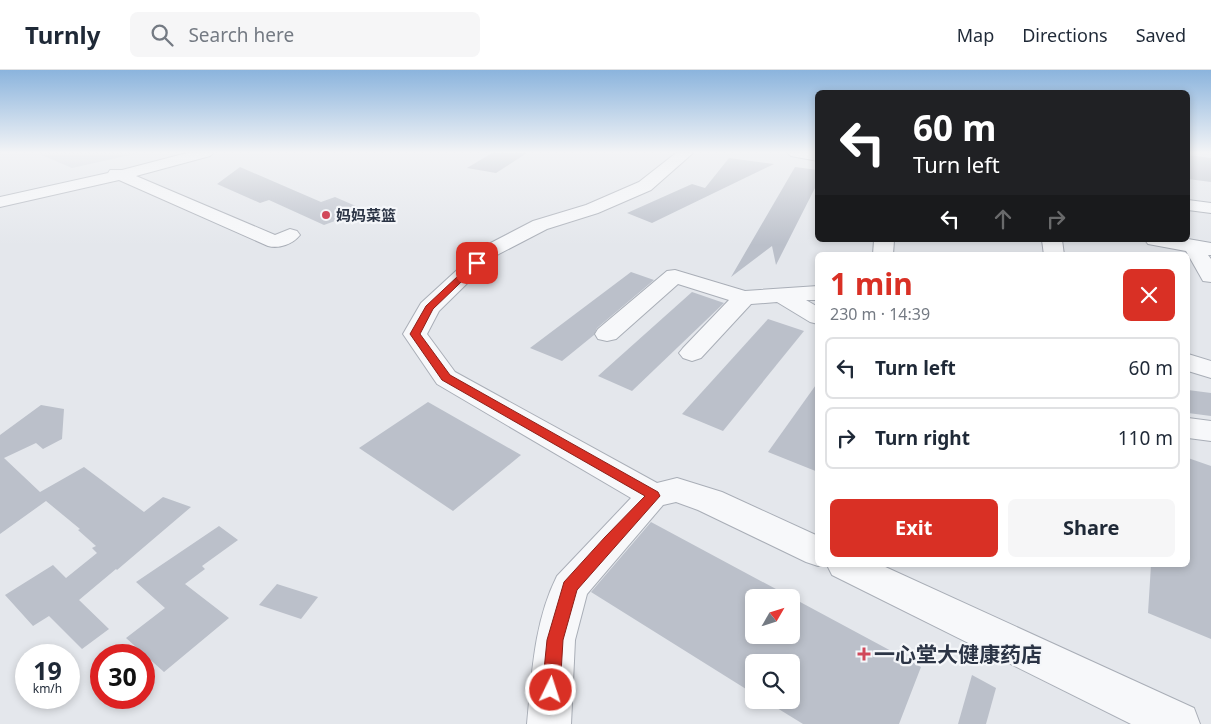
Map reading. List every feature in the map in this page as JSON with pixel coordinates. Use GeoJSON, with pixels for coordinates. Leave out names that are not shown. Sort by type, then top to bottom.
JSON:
{"type":"FeatureCollection","features":[{"type":"Feature","properties":{"kind":"street"},"geometry":{"type":"LineString","coordinates":[[0,195],[59,184]]}},
{"type":"Feature","properties":{"kind":"street"},"geometry":{"type":"LineString","coordinates":[[0,202],[74,184]]}},
{"type":"Feature","properties":{"kind":"street"},"geometry":{"type":"LineString","coordinates":[[151,184],[275,242],[290,235],[156,184]]}},
{"type":"Feature","properties":{"kind":"street"},"geometry":{"type":"LineString","coordinates":[[648,184],[592,209],[540,225],[488,252],[429,308],[415,334],[446,378],[665,493],[710,501],[815,551]]}},
{"type":"Feature","properties":{"kind":"street"},"geometry":{"type":"LineString","coordinates":[[1190,196],[1211,199]]}},
{"type":"Feature","properties":{"kind":"street"},"geometry":{"type":"LineString","coordinates":[[1190,205],[1211,208]]}},
{"type":"Feature","properties":{"kind":"street"},"geometry":{"type":"LineString","coordinates":[[1168,242],[1202,248],[1211,276]]}},
{"type":"Feature","properties":{"kind":"street"},"geometry":{"type":"LineString","coordinates":[[607,334],[675,276],[744,298],[815,293]]}},
{"type":"Feature","properties":{"kind":"street"},"geometry":{"type":"LineString","coordinates":[[782,296],[815,315]]}},
{"type":"Feature","properties":{"kind":"street"},"geometry":{"type":"LineString","coordinates":[[692,353],[744,298]]}},
{"type":"Feature","properties":{"kind":"street"},"geometry":{"type":"LineString","coordinates":[[1190,363],[1211,370]]}},
{"type":"Feature","properties":{"kind":"street"},"geometry":{"type":"LineString","coordinates":[[1190,428],[1211,431]]}},
{"type":"Feature","properties":{"kind":"street"},"geometry":{"type":"LineString","coordinates":[[549,724],[555,640],[570,587],[610,541],[665,493]]}},
{"type":"Feature","properties":{"kind":"street"},"geometry":{"type":"LineString","coordinates":[[849,567],[1178,724]]}},
{"type":"Feature","properties":{"kind":"building"},"geometry":{"type":"Polygon","coordinates":[[[217,184],[278,184],[321,202],[335,197],[365,210],[324,225],[269,200],[260,203],[217,184]]]}},
{"type":"Feature","properties":{"kind":"building"},"geometry":{"type":"Polygon","coordinates":[[[692,184],[705,188],[709,184],[734,184],[652,223],[627,213],[692,184]]]}},
{"type":"Feature","properties":{"kind":"building"},"geometry":{"type":"Polygon","coordinates":[[[785,184],[815,184],[815,188],[776,265],[772,246],[731,277],[785,184]]]}},
{"type":"Feature","properties":{"kind":"building"},"geometry":{"type":"Polygon","coordinates":[[[631,272],[654,280],[597,328],[594,335],[562,361],[530,348],[631,272]]]}},
{"type":"Feature","properties":{"kind":"building"},"geometry":{"type":"Polygon","coordinates":[[[692,292],[724,303],[632,391],[598,376],[692,292]]]}},
{"type":"Feature","properties":{"kind":"building"},"geometry":{"type":"Polygon","coordinates":[[[768,319],[804,331],[723,431],[682,414],[768,319]]]}},
{"type":"Feature","properties":{"kind":"building"},"geometry":{"type":"Polygon","coordinates":[[[815,386],[815,471],[768,452],[815,386]]]}},
{"type":"Feature","properties":{"kind":"building"},"geometry":{"type":"Polygon","coordinates":[[[1190,390],[1211,393],[1211,416],[1190,413],[1190,390]]]}},
{"type":"Feature","properties":{"kind":"building"},"geometry":{"type":"Polygon","coordinates":[[[428,402],[521,455],[453,511],[359,448],[428,402]]]}},
{"type":"Feature","properties":{"kind":"building"},"geometry":{"type":"Polygon","coordinates":[[[41,405],[64,409],[62,439],[43,449],[36,443],[4,458],[40,492],[84,467],[144,512],[163,497],[191,507],[79,600],[109,629],[82,649],[80,644],[77,644],[49,616],[33,626],[5,595],[53,565],[66,578],[97,553],[92,548],[96,546],[78,530],[80,529],[46,501],[0,534],[0,435],[41,405]]]}},
{"type":"Feature","properties":{"kind":"building"},"geometry":{"type":"Polygon","coordinates":[[[1190,459],[1211,466],[1211,639],[1148,613],[1151,567],[1190,567],[1190,459]]]}},
{"type":"Feature","properties":{"kind":"building"},"geometry":{"type":"Polygon","coordinates":[[[651,522],[776,589],[745,589],[745,644],[800,644],[800,602],[921,667],[899,724],[803,724],[779,709],[800,709],[800,654],[745,654],[745,688],[591,592],[651,522]]]}},
{"type":"Feature","properties":{"kind":"building"},"geometry":{"type":"Polygon","coordinates":[[[219,526],[238,540],[202,566],[205,569],[185,584],[229,618],[164,672],[155,664],[155,644],[133,644],[126,638],[165,608],[136,582],[219,526]]]}},
{"type":"Feature","properties":{"kind":"building"},"geometry":{"type":"Polygon","coordinates":[[[277,584],[318,597],[301,619],[259,605],[277,584]]]}},
{"type":"Feature","properties":{"kind":"building"},"geometry":{"type":"Polygon","coordinates":[[[972,675],[996,688],[986,724],[958,724],[972,675]]]}},
{"type":"Feature","properties":{"kind":"place","name":"妈妈菜篮"},"geometry":{"type":"Point","coordinates":[326,215]}},
{"type":"Feature","properties":{"kind":"place","name":"一心堂大健康药店"},"geometry":{"type":"Point","coordinates":[864,654]}},
{"type":"Feature","properties":{"kind":"route"},"geometry":{"type":"LineString","coordinates":[[477,263],[429,308],[415,334],[446,378],[654,496],[610,541],[570,587],[555,640],[551,690]]}}]}
